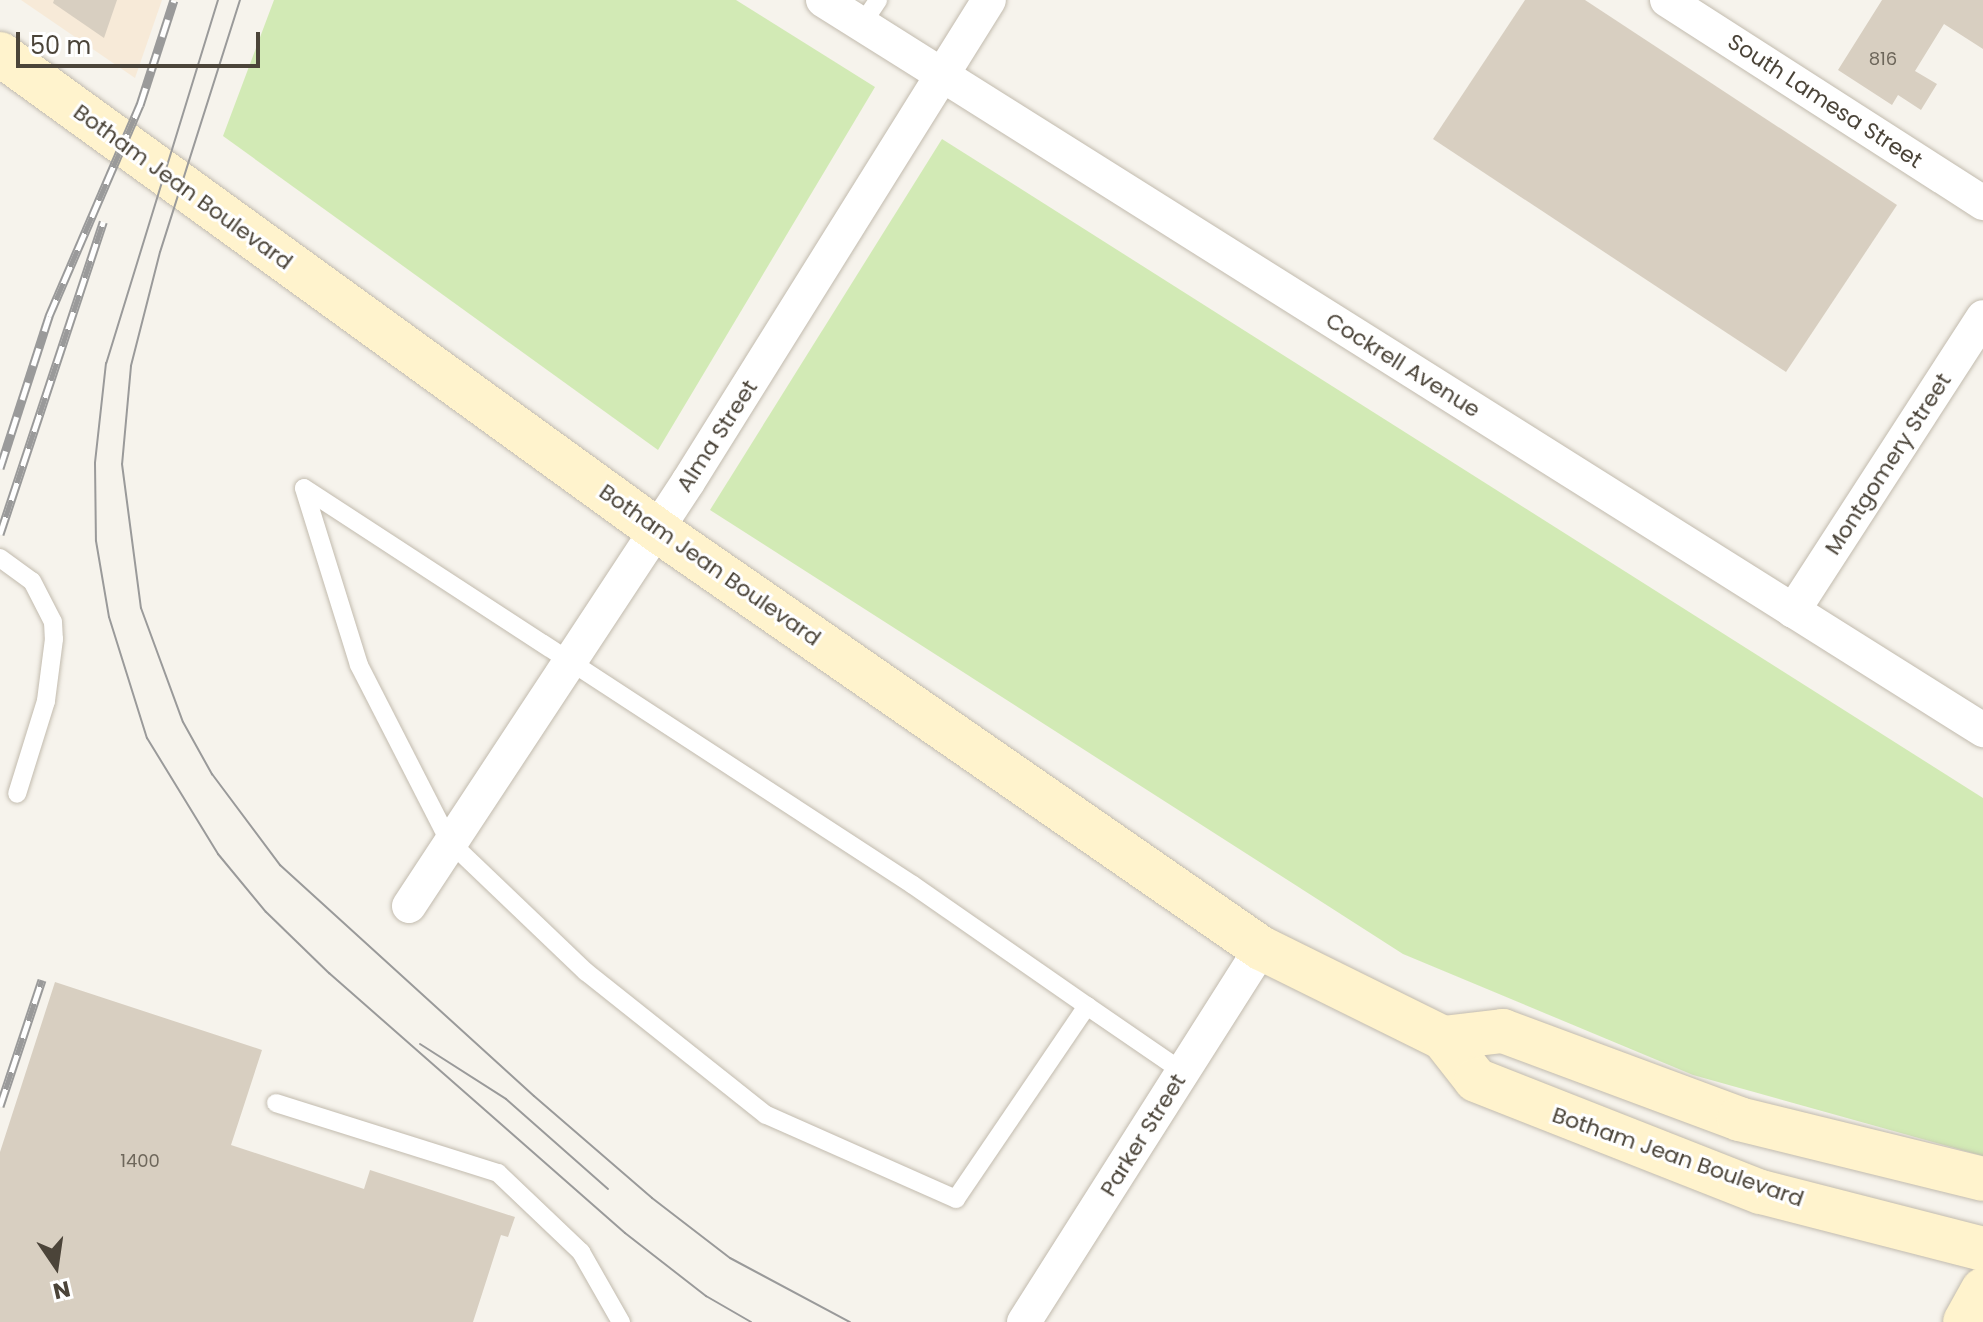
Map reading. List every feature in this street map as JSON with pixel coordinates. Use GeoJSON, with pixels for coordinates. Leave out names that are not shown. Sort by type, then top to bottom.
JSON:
{"type":"FeatureCollection","features":[{"type":"Feature","properties":{"kind":"main road","name":"Botham Jean Boulevard"},"geometry":{"type":"LineString","coordinates":[[0,54],[657,530],[1261,948],[1443,1038],[1476,1080],[1624,1142],[1761,1192],[1983,1249]]}},
{"type":"Feature","properties":{"kind":"main road"},"geometry":{"type":"LineString","coordinates":[[1443,1038],[1503,1031],[1739,1119],[1983,1179]]}},
{"type":"Feature","properties":{"kind":"main road"},"geometry":{"type":"LineString","coordinates":[[1965,1322],[1983,1290]]}},
{"type":"Feature","properties":{"kind":"street","name":"Cockrell Avenue"},"geometry":{"type":"LineString","coordinates":[[823,0],[870,12],[945,76],[1983,730]]}},
{"type":"Feature","properties":{"kind":"street","name":"Alma Street"},"geometry":{"type":"LineString","coordinates":[[409,906],[657,530],[945,76],[989,0]]}},
{"type":"Feature","properties":{"kind":"street","name":"South Lamesa Street"},"geometry":{"type":"LineString","coordinates":[[1667,0],[1983,203]]}},
{"type":"Feature","properties":{"kind":"street","name":"Montgomery Street"},"geometry":{"type":"LineString","coordinates":[[1793,611],[1983,317]]}},
{"type":"Feature","properties":{"kind":"street","name":"Parker Street"},"geometry":{"type":"LineString","coordinates":[[1024,1322],[1261,948]]}},
{"type":"Feature","properties":{"kind":"lane"},"geometry":{"type":"LineString","coordinates":[[1087,1006],[956,1199],[766,1115],[586,972],[449,841],[359,665],[304,488],[571,660],[1087,1006],[1183,1072]]}},
{"type":"Feature","properties":{"kind":"lane"},"geometry":{"type":"LineString","coordinates":[[0,558],[32,581],[53,622],[54,639],[46,701],[17,794]]}},
{"type":"Feature","properties":{"kind":"lane"},"geometry":{"type":"LineString","coordinates":[[276,1103],[498,1173],[581,1252],[621,1322]]}},
{"type":"Feature","properties":{"kind":"shaded area"},"geometry":{"type":"Polygon","coordinates":[[[21,0],[162,0],[135,78],[21,0]]]}},
{"type":"Feature","properties":{"kind":"green space"},"geometry":{"type":"Polygon","coordinates":[[[274,0],[736,0],[875,87],[658,450],[223,136],[274,0]]]}},
{"type":"Feature","properties":{"kind":"green space"},"geometry":{"type":"Polygon","coordinates":[[[942,139],[1983,798],[1983,1156],[1693,1075],[1403,954],[710,510],[942,139]]]}},
{"type":"Feature","properties":{"kind":"building"},"geometry":{"type":"Polygon","coordinates":[[[54,0],[117,0],[104,38],[53,3],[54,0]]]}},
{"type":"Feature","properties":{"kind":"building"},"geometry":{"type":"Polygon","coordinates":[[[1525,0],[1585,0],[1897,205],[1786,372],[1433,139],[1525,0]]]}},
{"type":"Feature","properties":{"kind":"building"},"geometry":{"type":"Polygon","coordinates":[[[1882,0],[1983,0],[1983,49],[1944,24],[1915,71],[1937,84],[1921,110],[1898,95],[1892,105],[1838,70],[1882,0]]]}},
{"type":"Feature","properties":{"kind":"building"},"geometry":{"type":"Polygon","coordinates":[[[55,982],[262,1050],[231,1145],[364,1189],[370,1170],[515,1217],[508,1237],[501,1235],[473,1322],[0,1322],[0,1152],[55,982]]]}},
{"type":"Feature","properties":{"kind":"tram line"},"geometry":{"type":"LineString","coordinates":[[218,0],[106,363],[95,463],[96,541],[109,617],[147,738],[218,854],[266,912],[329,973],[625,1233],[706,1296],[751,1322]]}},
{"type":"Feature","properties":{"kind":"tram line"},"geometry":{"type":"LineString","coordinates":[[240,0],[160,252],[131,366],[122,464],[141,608],[183,722],[212,774],[280,865],[534,1096],[652,1198],[730,1258],[850,1322]]}},
{"type":"Feature","properties":{"kind":"tram line"},"geometry":{"type":"LineString","coordinates":[[420,1044],[506,1099],[608,1189]]}},
{"type":"Feature","properties":{"kind":"railway"},"geometry":{"type":"LineString","coordinates":[[0,468],[49,316],[140,105],[174,0]]}},
{"type":"Feature","properties":{"kind":"railway"},"geometry":{"type":"LineString","coordinates":[[0,534],[103,222]]}},
{"type":"Feature","properties":{"kind":"railway"},"geometry":{"type":"LineString","coordinates":[[0,1106],[42,980]]}}]}
